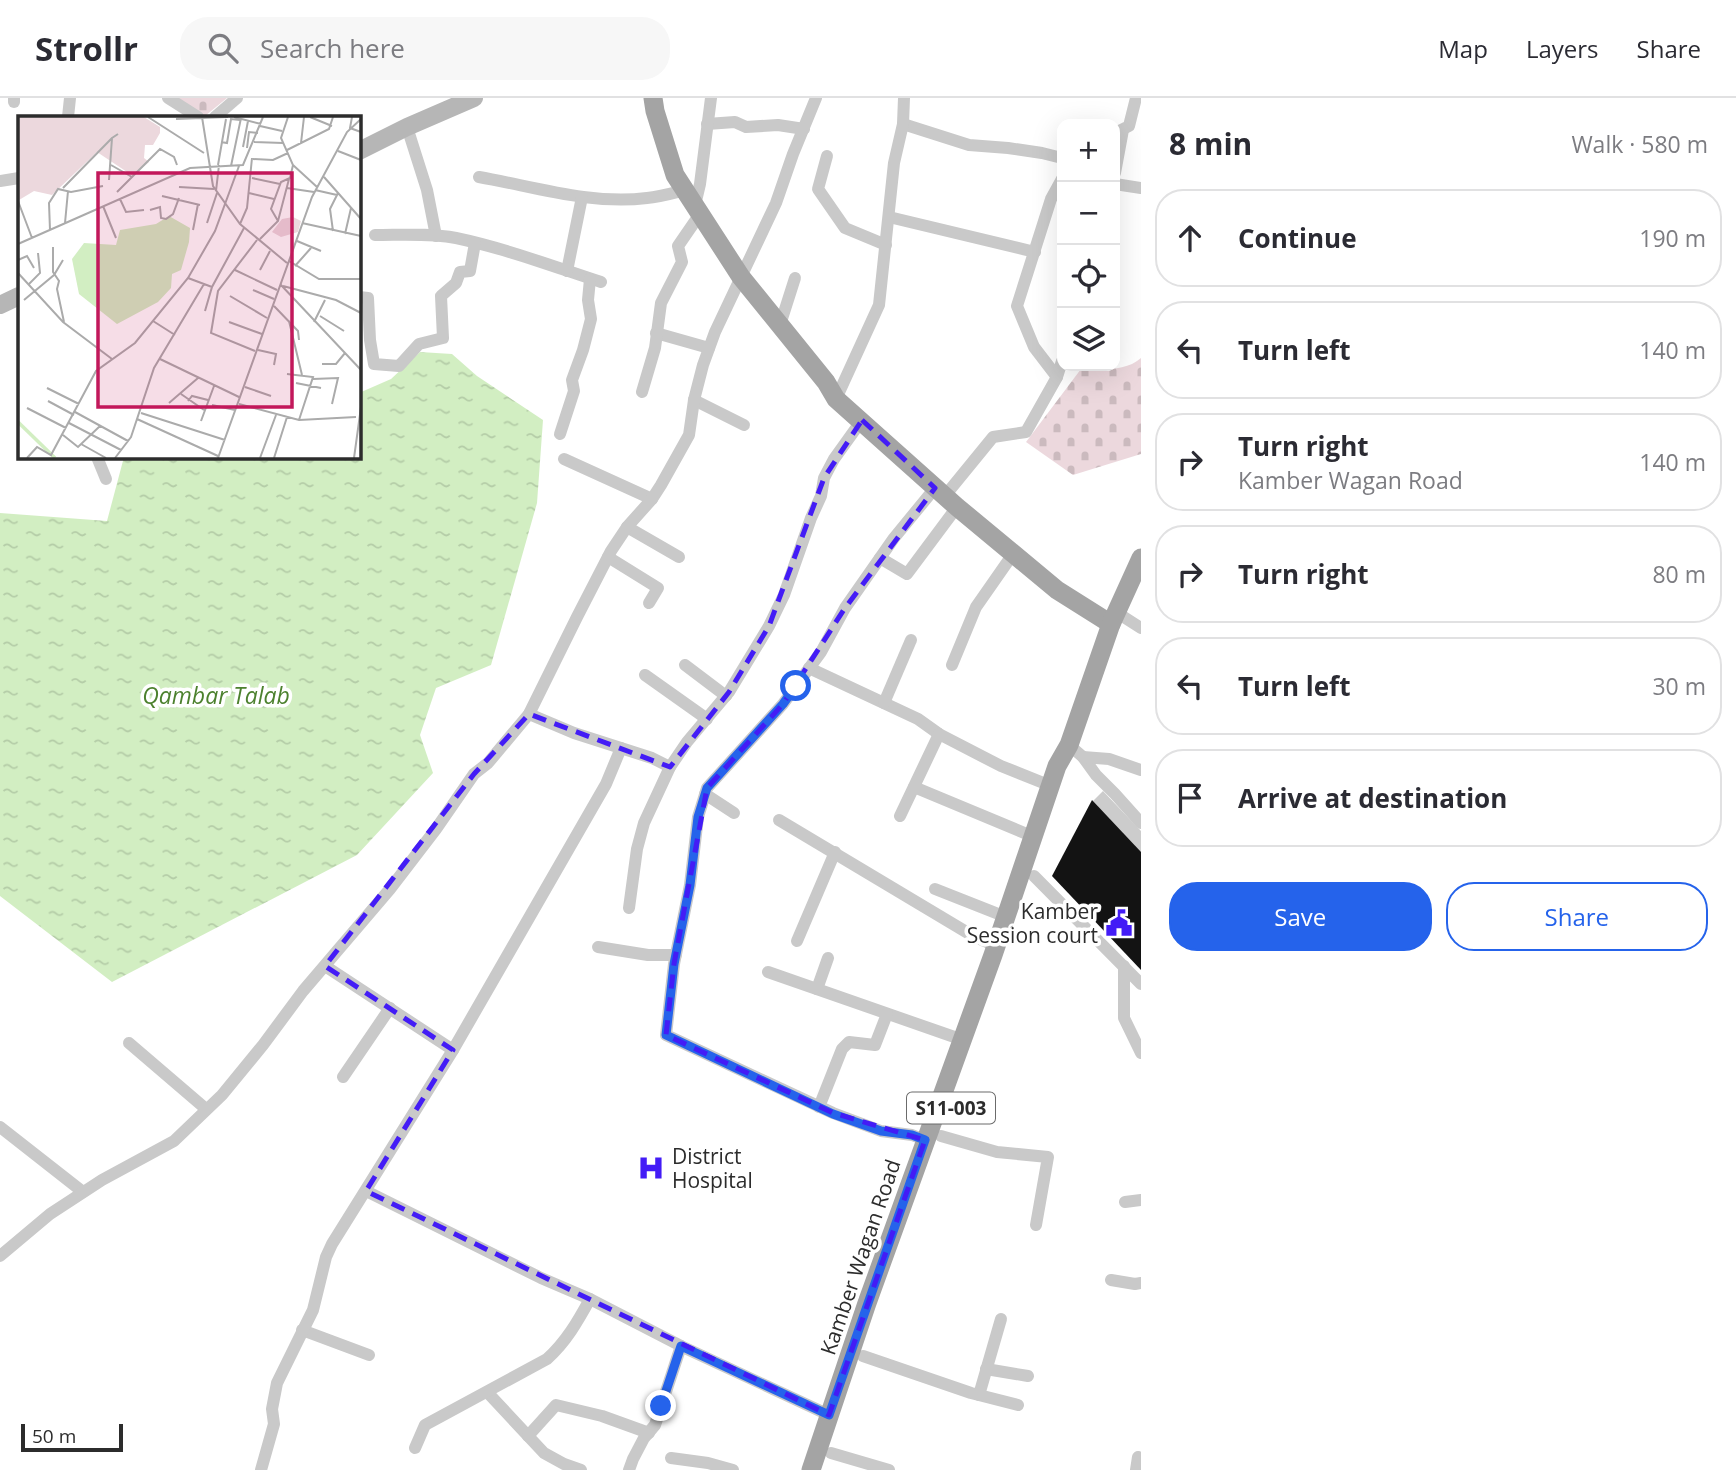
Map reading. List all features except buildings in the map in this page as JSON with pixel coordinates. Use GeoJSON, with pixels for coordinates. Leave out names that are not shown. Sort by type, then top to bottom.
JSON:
{"type":"FeatureCollection","features":[{"type":"Feature","properties":{"kind":"main road"},"geometry":{"type":"LineString","coordinates":[[653,98],[675,175],[741,277],[826,382],[836,399],[945,497],[1057,590],[1113,618]]}},
{"type":"Feature","properties":{"kind":"main road","name":"Kamber Wagan Road"},"geometry":{"type":"LineString","coordinates":[[811,1470],[829,1415],[1034,876],[1076,751],[1113,618],[1141,558]]}},
{"type":"Feature","properties":{"kind":"main road","name":"Kamber Wagan Road"},"geometry":{"type":"LineString","coordinates":[[828,1462],[962,1040],[1057,766],[1076,751]]}},
{"type":"Feature","properties":{"kind":"street"},"geometry":{"type":"LineString","coordinates":[[68,116],[70,98]]}},
{"type":"Feature","properties":{"kind":"street"},"geometry":{"type":"LineString","coordinates":[[168,98],[196,116]]}},
{"type":"Feature","properties":{"kind":"street"},"geometry":{"type":"LineString","coordinates":[[216,116],[237,98]]}},
{"type":"Feature","properties":{"kind":"street"},"geometry":{"type":"LineString","coordinates":[[642,392],[655,348],[661,303],[682,262],[678,246],[700,184],[711,98]]}},
{"type":"Feature","properties":{"kind":"street"},"geometry":{"type":"LineString","coordinates":[[0,1256],[50,1214],[83,1192],[174,1141],[222,1095],[303,991],[415,857],[474,774],[488,763],[529,714],[608,557],[627,527],[652,499],[689,435],[694,400],[709,348],[776,203],[817,98]]}},
{"type":"Feature","properties":{"kind":"street"},"geometry":{"type":"LineString","coordinates":[[836,399],[879,305],[894,163],[903,124],[904,98]]}},
{"type":"Feature","properties":{"kind":"street"},"geometry":{"type":"LineString","coordinates":[[1120,131],[1129,126],[1136,98]]}},
{"type":"Feature","properties":{"kind":"street"},"geometry":{"type":"LineString","coordinates":[[360,150],[467,100]]}},
{"type":"Feature","properties":{"kind":"street"},"geometry":{"type":"LineString","coordinates":[[707,124],[735,122],[746,127],[778,125],[804,129]]}},
{"type":"Feature","properties":{"kind":"street"},"geometry":{"type":"LineString","coordinates":[[903,124],[969,145],[1008,148],[1057,157]]}},
{"type":"Feature","properties":{"kind":"street"},"geometry":{"type":"LineString","coordinates":[[407,127],[427,190],[436,236]]}},
{"type":"Feature","properties":{"kind":"street"},"geometry":{"type":"LineString","coordinates":[[827,156],[818,189],[828,205],[845,228],[886,246]]}},
{"type":"Feature","properties":{"kind":"street"},"geometry":{"type":"LineString","coordinates":[[479,177],[582,197],[647,198],[693,203]]}},
{"type":"Feature","properties":{"kind":"street"},"geometry":{"type":"LineString","coordinates":[[0,181],[18,178]]}},
{"type":"Feature","properties":{"kind":"street"},"geometry":{"type":"LineString","coordinates":[[1057,376],[1034,347],[1017,306],[1051,199],[1060,182]]}},
{"type":"Feature","properties":{"kind":"street"},"geometry":{"type":"LineString","coordinates":[[1120,185],[1141,188]]}},
{"type":"Feature","properties":{"kind":"street"},"geometry":{"type":"LineString","coordinates":[[567,271],[582,197]]}},
{"type":"Feature","properties":{"kind":"street"},"geometry":{"type":"LineString","coordinates":[[889,217],[1035,251]]}},
{"type":"Feature","properties":{"kind":"street"},"geometry":{"type":"LineString","coordinates":[[375,235],[454,238],[596,281],[588,300],[591,319],[572,380],[574,391],[560,434]]}},
{"type":"Feature","properties":{"kind":"street"},"geometry":{"type":"LineString","coordinates":[[360,297],[368,298],[374,364],[399,366],[419,344],[443,338],[441,296],[456,283],[460,272],[470,271],[475,243]]}},
{"type":"Feature","properties":{"kind":"street"},"geometry":{"type":"LineString","coordinates":[[780,325],[794,278]]}},
{"type":"Feature","properties":{"kind":"street"},"geometry":{"type":"LineString","coordinates":[[0,304],[18,296]]}},
{"type":"Feature","properties":{"kind":"street"},"geometry":{"type":"LineString","coordinates":[[656,332],[709,348]]}},
{"type":"Feature","properties":{"kind":"street"},"geometry":{"type":"LineString","coordinates":[[880,558],[907,574],[945,497],[993,437],[1026,432],[1059,371]]}},
{"type":"Feature","properties":{"kind":"street"},"geometry":{"type":"LineString","coordinates":[[694,400],[744,425]]}},
{"type":"Feature","properties":{"kind":"street"},"geometry":{"type":"LineString","coordinates":[[629,908],[637,849],[644,823],[670,767],[687,742],[726,696],[769,626],[784,595],[821,496],[824,478],[862,420]]}},
{"type":"Feature","properties":{"kind":"street"},"geometry":{"type":"LineString","coordinates":[[97,458],[106,479]]}},
{"type":"Feature","properties":{"kind":"street"},"geometry":{"type":"LineString","coordinates":[[564,459],[652,499]]}},
{"type":"Feature","properties":{"kind":"street"},"geometry":{"type":"LineString","coordinates":[[945,497],[894,538],[845,607],[821,652],[783,704],[707,788],[698,817],[666,1035],[833,1114],[881,1131],[933,1138],[997,1152],[1048,1157],[1036,1225]]}},
{"type":"Feature","properties":{"kind":"street"},"geometry":{"type":"LineString","coordinates":[[627,527],[679,557]]}},
{"type":"Feature","properties":{"kind":"street"},"geometry":{"type":"LineString","coordinates":[[952,665],[976,607],[1013,554]]}},
{"type":"Feature","properties":{"kind":"street"},"geometry":{"type":"LineString","coordinates":[[608,557],[658,588],[649,603]]}},
{"type":"Feature","properties":{"kind":"street"},"geometry":{"type":"LineString","coordinates":[[1113,618],[1141,628]]}},
{"type":"Feature","properties":{"kind":"street"},"geometry":{"type":"LineString","coordinates":[[884,703],[911,640]]}},
{"type":"Feature","properties":{"kind":"street"},"geometry":{"type":"LineString","coordinates":[[685,665],[726,696]]}},
{"type":"Feature","properties":{"kind":"street"},"geometry":{"type":"LineString","coordinates":[[809,668],[918,719],[939,734],[1001,766],[1051,786]]}},
{"type":"Feature","properties":{"kind":"street"},"geometry":{"type":"LineString","coordinates":[[645,675],[707,719]]}},
{"type":"Feature","properties":{"kind":"street"},"geometry":{"type":"LineString","coordinates":[[529,714],[670,767]]}},
{"type":"Feature","properties":{"kind":"street"},"geometry":{"type":"LineString","coordinates":[[900,816],[939,734]]}},
{"type":"Feature","properties":{"kind":"street"},"geometry":{"type":"LineString","coordinates":[[261,1470],[274,1424],[272,1409],[277,1383],[313,1310],[326,1257],[332,1244],[453,1050],[606,784],[621,748]]}},
{"type":"Feature","properties":{"kind":"street"},"geometry":{"type":"LineString","coordinates":[[1076,751],[1141,770]]}},
{"type":"Feature","properties":{"kind":"street"},"geometry":{"type":"LineString","coordinates":[[1076,751],[1141,823]]}},
{"type":"Feature","properties":{"kind":"street"},"geometry":{"type":"LineString","coordinates":[[914,787],[1034,837]]}},
{"type":"Feature","properties":{"kind":"street"},"geometry":{"type":"LineString","coordinates":[[705,794],[734,813]]}},
{"type":"Feature","properties":{"kind":"street"},"geometry":{"type":"LineString","coordinates":[[779,820],[973,936],[996,946]]}},
{"type":"Feature","properties":{"kind":"street"},"geometry":{"type":"LineString","coordinates":[[797,941],[835,852]]}},
{"type":"Feature","properties":{"kind":"street"},"geometry":{"type":"LineString","coordinates":[[1034,876],[1141,984]]}},
{"type":"Feature","properties":{"kind":"street"},"geometry":{"type":"LineString","coordinates":[[935,889],[1006,917]]}},
{"type":"Feature","properties":{"kind":"street"},"geometry":{"type":"LineString","coordinates":[[598,947],[648,955],[676,955]]}},
{"type":"Feature","properties":{"kind":"street"},"geometry":{"type":"LineString","coordinates":[[817,989],[828,958]]}},
{"type":"Feature","properties":{"kind":"street"},"geometry":{"type":"LineString","coordinates":[[1124,965],[1124,1018],[1141,1053]]}},
{"type":"Feature","properties":{"kind":"street"},"geometry":{"type":"LineString","coordinates":[[325,966],[453,1050]]}},
{"type":"Feature","properties":{"kind":"street"},"geometry":{"type":"LineString","coordinates":[[768,972],[962,1040]]}},
{"type":"Feature","properties":{"kind":"street"},"geometry":{"type":"LineString","coordinates":[[344,1077],[390,1008]]}},
{"type":"Feature","properties":{"kind":"street"},"geometry":{"type":"LineString","coordinates":[[819,1107],[842,1049],[849,1042],[875,1045],[887,1014]]}},
{"type":"Feature","properties":{"kind":"street"},"geometry":{"type":"LineString","coordinates":[[129,1043],[206,1110]]}},
{"type":"Feature","properties":{"kind":"street"},"geometry":{"type":"LineString","coordinates":[[0,1127],[83,1192]]}},
{"type":"Feature","properties":{"kind":"street"},"geometry":{"type":"LineString","coordinates":[[366,1191],[681,1346],[829,1415]]}},
{"type":"Feature","properties":{"kind":"street"},"geometry":{"type":"LineString","coordinates":[[1125,1202],[1141,1200]]}},
{"type":"Feature","properties":{"kind":"street"},"geometry":{"type":"LineString","coordinates":[[1111,1280],[1141,1283]]}},
{"type":"Feature","properties":{"kind":"street"},"geometry":{"type":"LineString","coordinates":[[415,1448],[425,1426],[547,1359],[570,1333],[590,1299]]}},
{"type":"Feature","properties":{"kind":"street"},"geometry":{"type":"LineString","coordinates":[[979,1395],[1001,1319]]}},
{"type":"Feature","properties":{"kind":"street"},"geometry":{"type":"LineString","coordinates":[[302,1330],[369,1355]]}},
{"type":"Feature","properties":{"kind":"street"},"geometry":{"type":"LineString","coordinates":[[629,1470],[655,1426],[681,1346]]}},
{"type":"Feature","properties":{"kind":"street"},"geometry":{"type":"LineString","coordinates":[[863,1356],[979,1395],[1018,1405]]}},
{"type":"Feature","properties":{"kind":"street"},"geometry":{"type":"LineString","coordinates":[[986,1369],[1028,1376]]}},
{"type":"Feature","properties":{"kind":"street"},"geometry":{"type":"LineString","coordinates":[[488,1393],[544,1452],[580,1470]]}},
{"type":"Feature","properties":{"kind":"street"},"geometry":{"type":"LineString","coordinates":[[528,1436],[556,1405],[602,1416],[649,1433]]}},
{"type":"Feature","properties":{"kind":"street"},"geometry":{"type":"LineString","coordinates":[[671,1458],[708,1463],[733,1470]]}},
{"type":"Feature","properties":{"kind":"street"},"geometry":{"type":"LineString","coordinates":[[828,1462],[889,1470]]}},
{"type":"Feature","properties":{"kind":"highlighted area"},"geometry":{"type":"Polygon","coordinates":[[[862,420],[935,488],[845,608],[783,704],[707,788],[674,964],[666,1035],[833,1113],[925,1140],[829,1415],[366,1191],[453,1050],[325,966],[474,774],[529,714],[670,767],[729,692],[769,626],[824,478],[862,420]]]}},
{"type":"Feature","properties":{"kind":"green space"},"geometry":{"type":"Polygon","coordinates":[[[176,98],[227,98],[205,116],[176,98]]]}},
{"type":"Feature","properties":{"kind":"green space"},"geometry":{"type":"Polygon","coordinates":[[[1141,358],[1141,454],[1073,475],[1026,442],[1079,371],[1120,371],[1120,368],[1141,358]]]}},
{"type":"Feature","properties":{"kind":"water","name":"Qambar Talab"},"geometry":{"type":"Polygon","coordinates":[[[420,352],[452,354],[477,376],[543,420],[537,503],[491,665],[436,688],[420,735],[433,773],[357,855],[112,982],[0,896],[0,513],[107,521],[124,458],[360,458],[360,393],[391,379],[420,352]]]}},
{"type":"Feature","properties":{"kind":"place","name":"Kamber Session court"},"geometry":{"type":"Point","coordinates":[1119,923]}},
{"type":"Feature","properties":{"kind":"place","name":"District Hospital"},"geometry":{"type":"Point","coordinates":[651,1168]}},
{"type":"Feature","properties":{"kind":"route"},"geometry":{"type":"LineString","coordinates":[[661,1406],[681,1346],[829,1415],[925,1140],[912,1135],[881,1131],[833,1114],[666,1035],[674,964],[690,885],[698,817],[707,788],[796,686]]}}]}
